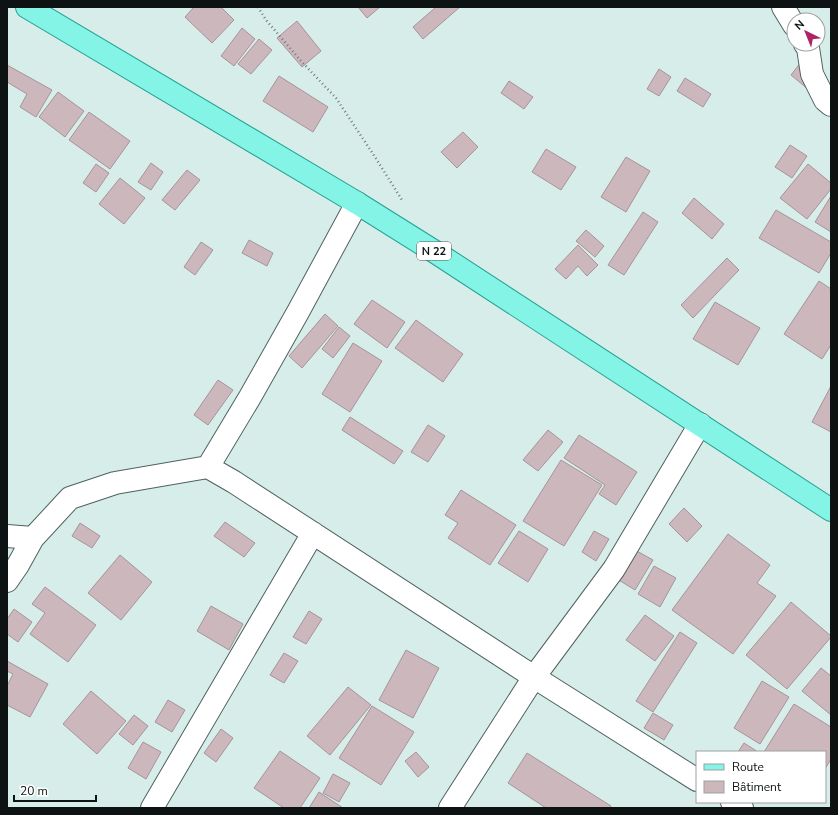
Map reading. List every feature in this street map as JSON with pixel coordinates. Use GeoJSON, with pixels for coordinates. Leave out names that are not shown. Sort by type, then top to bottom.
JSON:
{"type":"FeatureCollection","features":[{"type":"Feature","properties":{"kind":"main road","name":"N 22"},"geometry":{"type":"LineString","coordinates":[[27,7],[357,203],[439,254],[831,510]]}},
{"type":"Feature","properties":{"kind":"street"},"geometry":{"type":"LineString","coordinates":[[809,52],[812,74],[825,100],[831,105]]}},
{"type":"Feature","properties":{"kind":"street"},"geometry":{"type":"LineString","coordinates":[[208,467],[298,312],[357,203]]}},
{"type":"Feature","properties":{"kind":"street"},"geometry":{"type":"LineString","coordinates":[[450,808],[534,677],[614,569],[700,424]]}},
{"type":"Feature","properties":{"kind":"street"},"geometry":{"type":"LineString","coordinates":[[7,581],[33,538],[70,498],[115,483],[208,467],[234,482],[534,677],[696,779]]}},
{"type":"Feature","properties":{"kind":"street"},"geometry":{"type":"LineString","coordinates":[[152,808],[313,533]]}},
{"type":"Feature","properties":{"kind":"street"},"geometry":{"type":"LineString","coordinates":[[7,536],[33,538]]}},
{"type":"Feature","properties":{"kind":"path"},"geometry":{"type":"LineString","coordinates":[[258,7],[266,20],[301,61],[336,98],[376,157],[404,204]]}},
{"type":"Feature","properties":{"kind":"building"},"geometry":{"type":"Polygon","coordinates":[[[194,7],[221,7],[234,20],[212,43],[185,17],[194,7]]]}},
{"type":"Feature","properties":{"kind":"building"},"geometry":{"type":"Polygon","coordinates":[[[358,7],[380,7],[367,18],[358,7]]]}},
{"type":"Feature","properties":{"kind":"building"},"geometry":{"type":"Polygon","coordinates":[[[436,7],[460,7],[423,39],[413,27],[436,7]]]}},
{"type":"Feature","properties":{"kind":"building"},"geometry":{"type":"Polygon","coordinates":[[[297,21],[321,51],[302,67],[277,38],[297,21]]]}},
{"type":"Feature","properties":{"kind":"building"},"geometry":{"type":"Polygon","coordinates":[[[242,28],[255,39],[234,66],[221,56],[242,28]]]}},
{"type":"Feature","properties":{"kind":"building"},"geometry":{"type":"Polygon","coordinates":[[[259,39],[272,50],[251,74],[238,64],[259,39]]]}},
{"type":"Feature","properties":{"kind":"building"},"geometry":{"type":"Polygon","coordinates":[[[801,62],[809,90],[791,75],[801,62]]]}},
{"type":"Feature","properties":{"kind":"building"},"geometry":{"type":"Polygon","coordinates":[[[7,65],[52,90],[36,117],[20,107],[27,94],[7,82],[7,65]]]}},
{"type":"Feature","properties":{"kind":"building"},"geometry":{"type":"Polygon","coordinates":[[[659,69],[671,77],[659,96],[647,89],[659,69]]]}},
{"type":"Feature","properties":{"kind":"building"},"geometry":{"type":"Polygon","coordinates":[[[279,76],[328,107],[313,132],[263,101],[279,76]]]}},
{"type":"Feature","properties":{"kind":"building"},"geometry":{"type":"Polygon","coordinates":[[[685,78],[711,94],[703,107],[677,91],[685,78]]]}},
{"type":"Feature","properties":{"kind":"building"},"geometry":{"type":"Polygon","coordinates":[[[509,81],[533,97],[524,109],[501,93],[509,81]]]}},
{"type":"Feature","properties":{"kind":"building"},"geometry":{"type":"Polygon","coordinates":[[[58,92],[84,111],[65,137],[39,117],[58,92]]]}},
{"type":"Feature","properties":{"kind":"building"},"geometry":{"type":"Polygon","coordinates":[[[89,112],[130,141],[110,169],[69,140],[89,112]]]}},
{"type":"Feature","properties":{"kind":"building"},"geometry":{"type":"Polygon","coordinates":[[[463,132],[478,147],[457,168],[441,152],[463,132]]]}},
{"type":"Feature","properties":{"kind":"building"},"geometry":{"type":"Polygon","coordinates":[[[790,145],[807,156],[792,178],[775,167],[790,145]]]}},
{"type":"Feature","properties":{"kind":"building"},"geometry":{"type":"Polygon","coordinates":[[[546,149],[576,167],[561,190],[532,172],[546,149]]]}},
{"type":"Feature","properties":{"kind":"building"},"geometry":{"type":"Polygon","coordinates":[[[626,157],[650,171],[626,212],[601,197],[626,157]]]}},
{"type":"Feature","properties":{"kind":"building"},"geometry":{"type":"Polygon","coordinates":[[[151,163],[163,172],[151,190],[138,182],[151,163]]]}},
{"type":"Feature","properties":{"kind":"building"},"geometry":{"type":"Polygon","coordinates":[[[96,164],[109,173],[96,192],[83,183],[96,164]]]}},
{"type":"Feature","properties":{"kind":"building"},"geometry":{"type":"Polygon","coordinates":[[[808,164],[831,183],[831,189],[807,219],[780,198],[808,164]]]}},
{"type":"Feature","properties":{"kind":"building"},"geometry":{"type":"Polygon","coordinates":[[[187,170],[200,180],[175,210],[162,200],[187,170]]]}},
{"type":"Feature","properties":{"kind":"building"},"geometry":{"type":"Polygon","coordinates":[[[120,178],[145,198],[124,224],[99,204],[120,178]]]}},
{"type":"Feature","properties":{"kind":"building"},"geometry":{"type":"Polygon","coordinates":[[[831,196],[831,232],[815,222],[831,196]]]}},
{"type":"Feature","properties":{"kind":"building"},"geometry":{"type":"Polygon","coordinates":[[[694,198],[724,224],[712,239],[682,213],[694,198]]]}},
{"type":"Feature","properties":{"kind":"building"},"geometry":{"type":"Polygon","coordinates":[[[776,210],[831,242],[831,253],[819,273],[759,238],[776,210]]]}},
{"type":"Feature","properties":{"kind":"building"},"geometry":{"type":"Polygon","coordinates":[[[643,212],[658,222],[624,275],[608,265],[643,212]]]}},
{"type":"Feature","properties":{"kind":"building"},"geometry":{"type":"Polygon","coordinates":[[[586,230],[604,246],[595,257],[576,241],[586,230]]]}},
{"type":"Feature","properties":{"kind":"building"},"geometry":{"type":"Polygon","coordinates":[[[249,240],[273,253],[267,266],[242,253],[249,240]]]}},
{"type":"Feature","properties":{"kind":"building"},"geometry":{"type":"Polygon","coordinates":[[[201,242],[213,250],[195,275],[184,267],[201,242]]]}},
{"type":"Feature","properties":{"kind":"building"},"geometry":{"type":"Polygon","coordinates":[[[578,245],[598,265],[587,276],[578,266],[566,279],[555,269],[578,245]]]}},
{"type":"Feature","properties":{"kind":"building"},"geometry":{"type":"Polygon","coordinates":[[[727,258],[739,270],[693,318],[681,305],[727,258]]]}},
{"type":"Feature","properties":{"kind":"building"},"geometry":{"type":"Polygon","coordinates":[[[819,281],[831,289],[831,345],[822,359],[784,334],[819,281]]]}},
{"type":"Feature","properties":{"kind":"building"},"geometry":{"type":"Polygon","coordinates":[[[372,300],[405,322],[387,348],[354,324],[372,300]]]}},
{"type":"Feature","properties":{"kind":"building"},"geometry":{"type":"Polygon","coordinates":[[[715,302],[760,328],[738,365],[693,339],[715,302]]]}},
{"type":"Feature","properties":{"kind":"building"},"geometry":{"type":"Polygon","coordinates":[[[325,314],[338,326],[302,368],[289,356],[325,314]]]}},
{"type":"Feature","properties":{"kind":"building"},"geometry":{"type":"Polygon","coordinates":[[[416,320],[463,354],[443,382],[395,348],[416,320]]]}},
{"type":"Feature","properties":{"kind":"building"},"geometry":{"type":"Polygon","coordinates":[[[339,327],[350,336],[333,358],[322,349],[339,327]]]}},
{"type":"Feature","properties":{"kind":"building"},"geometry":{"type":"Polygon","coordinates":[[[353,343],[382,361],[350,412],[322,394],[353,343]]]}},
{"type":"Feature","properties":{"kind":"building"},"geometry":{"type":"Polygon","coordinates":[[[218,380],[233,390],[208,425],[194,415],[218,380]]]}},
{"type":"Feature","properties":{"kind":"building"},"geometry":{"type":"Polygon","coordinates":[[[831,386],[831,432],[812,422],[831,386]]]}},
{"type":"Feature","properties":{"kind":"building"},"geometry":{"type":"Polygon","coordinates":[[[350,417],[403,451],[394,464],[342,430],[350,417]]]}},
{"type":"Feature","properties":{"kind":"building"},"geometry":{"type":"Polygon","coordinates":[[[428,425],[445,436],[428,462],[411,452],[428,425]]]}},
{"type":"Feature","properties":{"kind":"building"},"geometry":{"type":"Polygon","coordinates":[[[548,430],[563,442],[538,471],[523,460],[548,430]]]}},
{"type":"Feature","properties":{"kind":"building"},"geometry":{"type":"Polygon","coordinates":[[[579,435],[637,472],[616,505],[599,494],[605,485],[564,458],[579,435]]]}},
{"type":"Feature","properties":{"kind":"building"},"geometry":{"type":"Polygon","coordinates":[[[561,460],[602,485],[564,546],[523,521],[561,460]]]}},
{"type":"Feature","properties":{"kind":"building"},"geometry":{"type":"Polygon","coordinates":[[[461,490],[516,525],[490,565],[448,538],[458,523],[445,515],[461,490]]]}},
{"type":"Feature","properties":{"kind":"building"},"geometry":{"type":"Polygon","coordinates":[[[684,508],[702,526],[687,542],[669,524],[684,508]]]}},
{"type":"Feature","properties":{"kind":"building"},"geometry":{"type":"Polygon","coordinates":[[[225,522],[255,543],[244,557],[214,536],[225,522]]]}},
{"type":"Feature","properties":{"kind":"building"},"geometry":{"type":"Polygon","coordinates":[[[80,523],[100,536],[92,548],[72,536],[80,523]]]}},
{"type":"Feature","properties":{"kind":"building"},"geometry":{"type":"Polygon","coordinates":[[[519,531],[548,549],[528,582],[498,563],[519,531]]]}},
{"type":"Feature","properties":{"kind":"building"},"geometry":{"type":"Polygon","coordinates":[[[594,531],[609,539],[596,561],[582,552],[594,531]]]}},
{"type":"Feature","properties":{"kind":"building"},"geometry":{"type":"Polygon","coordinates":[[[728,534],[770,565],[757,583],[776,596],[733,654],[672,610],[728,534]]]}},
{"type":"Feature","properties":{"kind":"building"},"geometry":{"type":"Polygon","coordinates":[[[635,550],[653,560],[635,590],[617,579],[635,550]]]}},
{"type":"Feature","properties":{"kind":"building"},"geometry":{"type":"Polygon","coordinates":[[[120,555],[152,582],[121,620],[88,593],[120,555]]]}},
{"type":"Feature","properties":{"kind":"building"},"geometry":{"type":"Polygon","coordinates":[[[654,566],[676,578],[660,607],[638,594],[654,566]]]}},
{"type":"Feature","properties":{"kind":"building"},"geometry":{"type":"Polygon","coordinates":[[[45,587],[96,625],[68,662],[30,634],[45,613],[32,604],[45,587]]]}},
{"type":"Feature","properties":{"kind":"building"},"geometry":{"type":"Polygon","coordinates":[[[791,602],[831,637],[787,689],[746,655],[791,602]]]}},
{"type":"Feature","properties":{"kind":"building"},"geometry":{"type":"Polygon","coordinates":[[[211,606],[243,624],[229,650],[197,631],[211,606]]]}},
{"type":"Feature","properties":{"kind":"building"},"geometry":{"type":"Polygon","coordinates":[[[14,609],[32,622],[18,642],[7,634],[7,619],[14,609]]]}},
{"type":"Feature","properties":{"kind":"building"},"geometry":{"type":"Polygon","coordinates":[[[309,611],[322,619],[306,644],[293,637],[309,611]]]}},
{"type":"Feature","properties":{"kind":"building"},"geometry":{"type":"Polygon","coordinates":[[[645,615],[674,636],[655,661],[626,640],[645,615]]]}},
{"type":"Feature","properties":{"kind":"building"},"geometry":{"type":"Polygon","coordinates":[[[680,632],[697,643],[653,712],[636,701],[680,632]]]}},
{"type":"Feature","properties":{"kind":"building"},"geometry":{"type":"Polygon","coordinates":[[[406,650],[439,668],[413,718],[379,700],[406,650]]]}},
{"type":"Feature","properties":{"kind":"building"},"geometry":{"type":"Polygon","coordinates":[[[284,653],[298,661],[284,683],[270,675],[284,653]]]}},
{"type":"Feature","properties":{"kind":"building"},"geometry":{"type":"Polygon","coordinates":[[[7,661],[48,684],[30,717],[7,705],[7,686],[13,674],[7,671],[7,661]]]}},
{"type":"Feature","properties":{"kind":"building"},"geometry":{"type":"Polygon","coordinates":[[[821,668],[831,676],[831,715],[802,691],[821,668]]]}},
{"type":"Feature","properties":{"kind":"building"},"geometry":{"type":"Polygon","coordinates":[[[762,681],[789,697],[760,744],[734,728],[762,681]]]}},
{"type":"Feature","properties":{"kind":"building"},"geometry":{"type":"Polygon","coordinates":[[[348,687],[371,705],[330,755],[307,736],[348,687]]]}},
{"type":"Feature","properties":{"kind":"building"},"geometry":{"type":"Polygon","coordinates":[[[91,691],[126,721],[97,754],[63,724],[91,691]]]}},
{"type":"Feature","properties":{"kind":"building"},"geometry":{"type":"Polygon","coordinates":[[[168,700],[185,710],[172,732],[155,722],[168,700]]]}},
{"type":"Feature","properties":{"kind":"building"},"geometry":{"type":"Polygon","coordinates":[[[794,704],[831,727],[831,759],[826,767],[826,751],[765,751],[794,704]]]}},
{"type":"Feature","properties":{"kind":"building"},"geometry":{"type":"Polygon","coordinates":[[[372,706],[414,732],[381,785],[339,758],[372,706]]]}},
{"type":"Feature","properties":{"kind":"building"},"geometry":{"type":"Polygon","coordinates":[[[653,713],[673,725],[664,740],[644,728],[653,713]]]}},
{"type":"Feature","properties":{"kind":"building"},"geometry":{"type":"Polygon","coordinates":[[[134,715],[148,726],[133,745],[119,734],[134,715]]]}},
{"type":"Feature","properties":{"kind":"building"},"geometry":{"type":"Polygon","coordinates":[[[221,729],[233,738],[216,762],[204,753],[221,729]]]}},
{"type":"Feature","properties":{"kind":"building"},"geometry":{"type":"Polygon","coordinates":[[[143,742],[161,752],[146,779],[128,768],[143,742]]]}},
{"type":"Feature","properties":{"kind":"building"},"geometry":{"type":"Polygon","coordinates":[[[744,743],[756,751],[739,751],[744,743]]]}},
{"type":"Feature","properties":{"kind":"building"},"geometry":{"type":"Polygon","coordinates":[[[280,751],[320,778],[300,808],[284,808],[254,788],[280,751]]]}},
{"type":"Feature","properties":{"kind":"building"},"geometry":{"type":"Polygon","coordinates":[[[416,752],[429,767],[418,777],[405,761],[416,752]]]}},
{"type":"Feature","properties":{"kind":"building"},"geometry":{"type":"Polygon","coordinates":[[[527,753],[611,806],[610,808],[546,808],[508,783],[527,753]]]}},
{"type":"Feature","properties":{"kind":"building"},"geometry":{"type":"Polygon","coordinates":[[[333,774],[350,783],[339,802],[323,793],[333,774]]]}},
{"type":"Feature","properties":{"kind":"building"},"geometry":{"type":"Polygon","coordinates":[[[319,792],[343,808],[309,808],[319,792]]]}}]}
